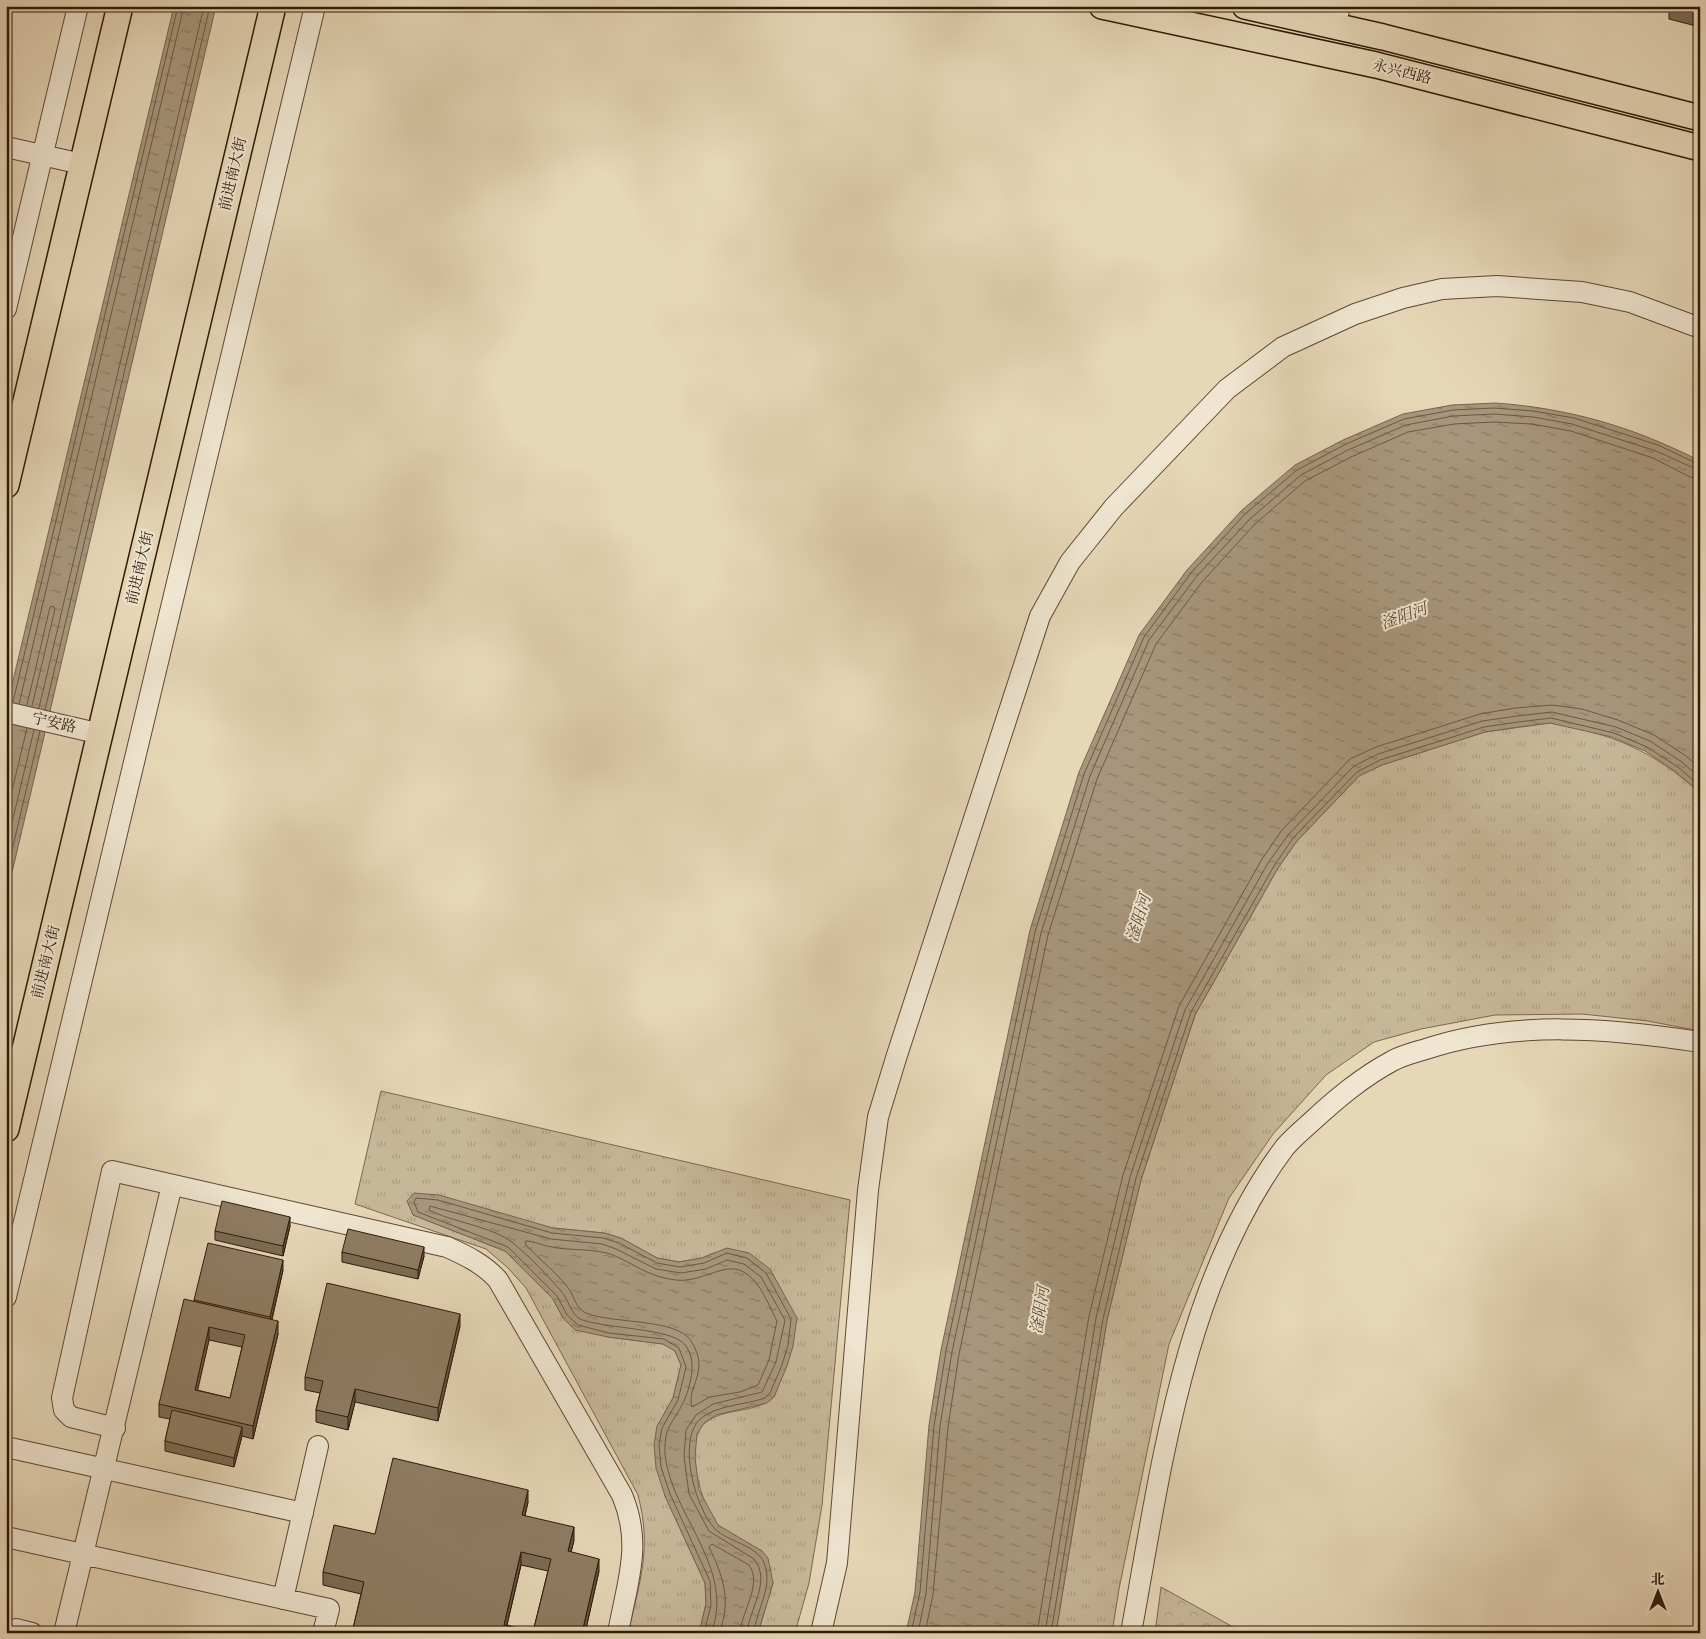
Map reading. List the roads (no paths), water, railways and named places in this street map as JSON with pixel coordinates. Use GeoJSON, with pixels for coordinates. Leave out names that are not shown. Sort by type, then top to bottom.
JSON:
{"type":"FeatureCollection","features":[{"type":"Feature","properties":{"kind":"main road"},"geometry":{"type":"LineString","coordinates":[[6,485],[120,6]]}},
{"type":"Feature","properties":{"kind":"main road","name":"前进南大街"},"geometry":{"type":"LineString","coordinates":[[6,1129],[273,6]]}},
{"type":"Feature","properties":{"kind":"main road","name":"永兴西路"},"geometry":{"type":"LineString","coordinates":[[1102,6],[1376,65],[1700,148]]}},
{"type":"Feature","properties":{"kind":"main road","name":"永兴西路"},"geometry":{"type":"LineString","coordinates":[[1245,6],[1338,16],[1700,118]]}},
{"type":"Feature","properties":{"kind":"street"},"geometry":{"type":"LineString","coordinates":[[6,309],[78,6]]}},
{"type":"Feature","properties":{"kind":"street"},"geometry":{"type":"LineString","coordinates":[[6,1298],[316,6]]}},
{"type":"Feature","properties":{"kind":"street"},"geometry":{"type":"LineString","coordinates":[[6,147],[82,164]]}},
{"type":"Feature","properties":{"kind":"street"},"geometry":{"type":"LineString","coordinates":[[821,1633],[837,1563],[868,1190],[878,1117],[1040,616],[1070,562],[1114,507],[1227,389],[1283,347],[1355,314],[1403,298],[1442,290],[1497,286],[1582,292],[1630,302],[1700,328]]}},
{"type":"Feature","properties":{"kind":"street","name":"宁安路"},"geometry":{"type":"LineString","coordinates":[[6,712],[101,734]]}},
{"type":"Feature","properties":{"kind":"street"},"geometry":{"type":"LineString","coordinates":[[1131,1633],[1163,1460],[1190,1350],[1221,1258],[1251,1198],[1286,1145],[1348,1088],[1396,1059],[1454,1040],[1513,1031],[1589,1029],[1700,1042]]}},
{"type":"Feature","properties":{"kind":"street"},"geometry":{"type":"LineString","coordinates":[[115,1428],[72,1417],[64,1410],[62,1398],[112,1171],[446,1247],[491,1271],[498,1280],[622,1495],[630,1514],[633,1528],[633,1555],[618,1633]]}},
{"type":"Feature","properties":{"kind":"street"},"geometry":{"type":"LineString","coordinates":[[64,1633],[115,1428],[172,1185]]}},
{"type":"Feature","properties":{"kind":"street"},"geometry":{"type":"LineString","coordinates":[[283,1599],[318,1446]]}},
{"type":"Feature","properties":{"kind":"street"},"geometry":{"type":"LineString","coordinates":[[6,1447],[303,1513]]}},
{"type":"Feature","properties":{"kind":"street"},"geometry":{"type":"LineString","coordinates":[[6,1537],[329,1609],[323,1633]]}},
{"type":"Feature","properties":{"kind":"street"},"geometry":{"type":"LineString","coordinates":[[10,1633],[16,1629],[32,1633]]}},
{"type":"Feature","properties":{"kind":"water"},"geometry":{"type":"Polygon","coordinates":[[[174,6],[216,6],[6,898],[6,710],[174,6]]]}},
{"type":"Feature","properties":{"kind":"water","name":"滏阳河"},"geometry":{"type":"Polygon","coordinates":[[[1495,403],[1549,409],[1600,421],[1650,438],[1700,461],[1700,793],[1675,771],[1645,751],[1612,737],[1550,723],[1485,732],[1382,765],[1359,776],[1297,841],[1278,868],[1195,1015],[1141,1180],[1107,1320],[1056,1633],[906,1633],[915,1592],[929,1425],[941,1350],[1030,930],[1079,772],[1139,635],[1187,570],[1242,510],[1295,465],[1343,440],[1403,414],[1452,405],[1495,403]]]}},
{"type":"Feature","properties":{"kind":"water"},"geometry":{"type":"Polygon","coordinates":[[[414,1193],[439,1195],[553,1228],[604,1233],[621,1238],[657,1258],[679,1262],[702,1258],[727,1248],[749,1253],[770,1269],[797,1318],[793,1346],[787,1366],[774,1397],[767,1403],[716,1415],[704,1423],[697,1434],[695,1457],[699,1490],[718,1525],[762,1551],[768,1558],[773,1583],[758,1633],[699,1633],[706,1604],[705,1583],[665,1496],[656,1468],[654,1445],[657,1426],[673,1398],[681,1365],[675,1351],[663,1344],[608,1337],[575,1330],[563,1318],[553,1299],[505,1251],[413,1215],[407,1201],[414,1193]]]}}]}
